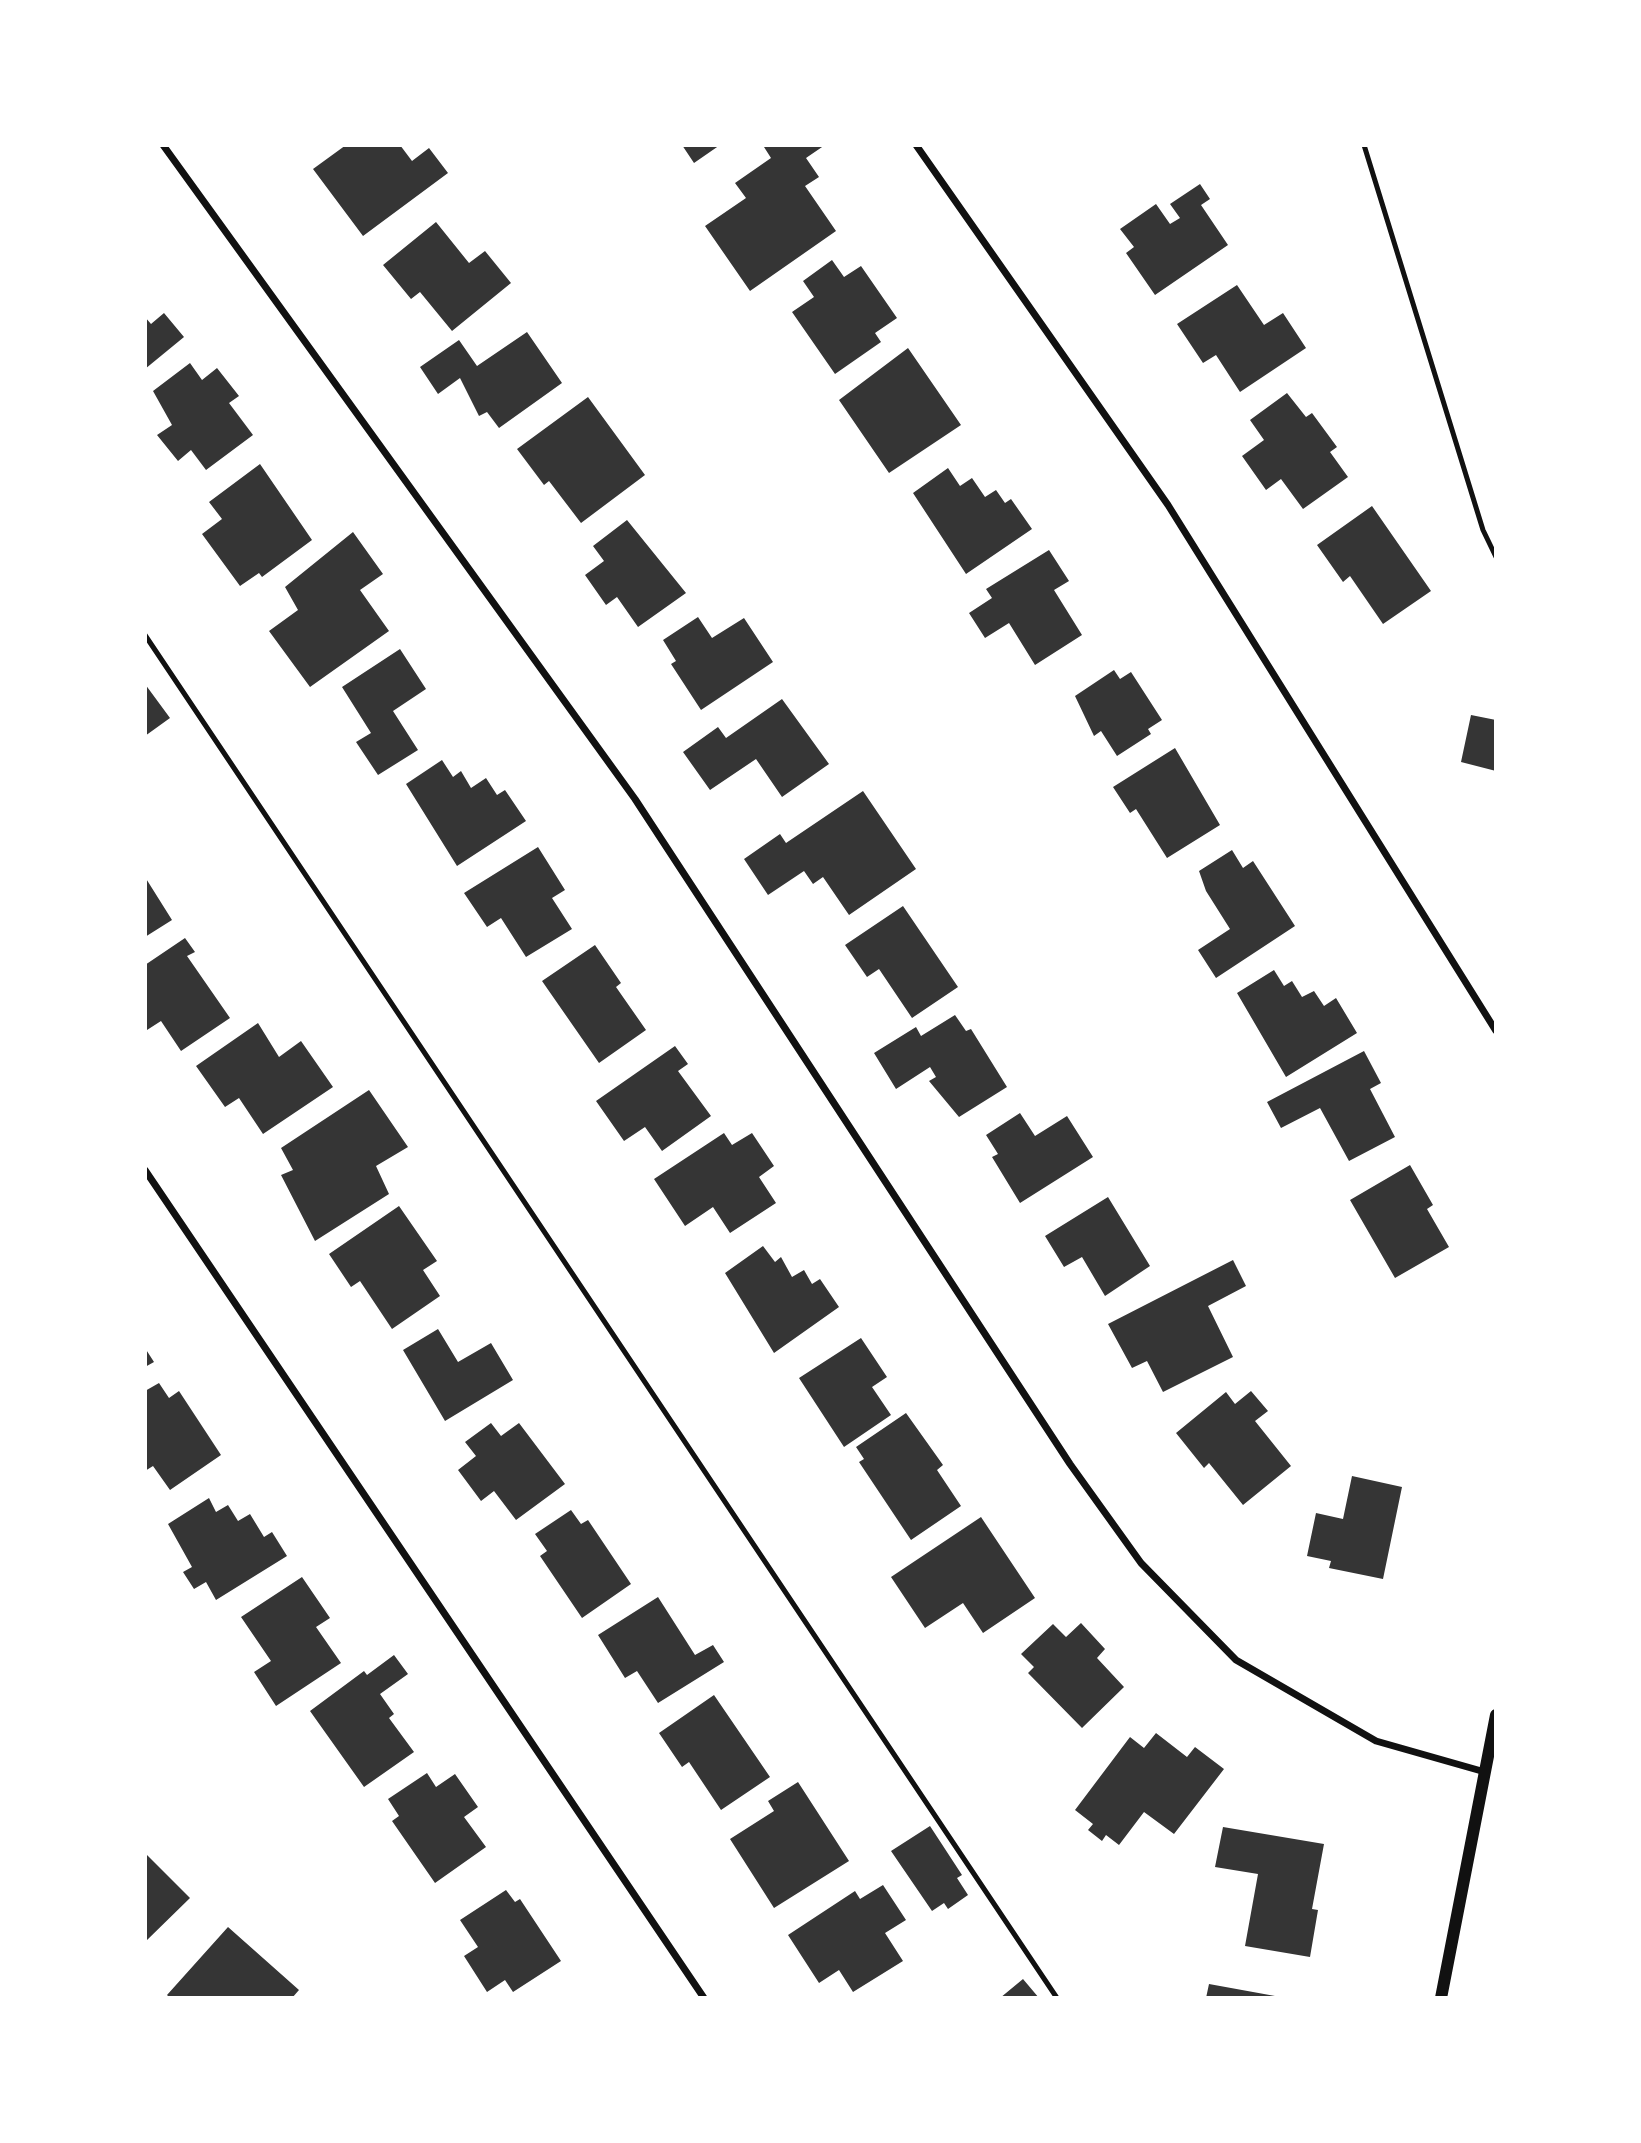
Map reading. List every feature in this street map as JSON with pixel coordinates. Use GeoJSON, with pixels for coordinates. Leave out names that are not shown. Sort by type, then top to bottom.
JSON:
{"type":"FeatureCollection","features":[{"type":"Feature","properties":{"kind":"street"},"geometry":{"type":"LineString","coordinates":[[163,145],[635,799],[1070,1464],[1141,1563],[1236,1660],[1376,1741],[1485,1772]]}},
{"type":"Feature","properties":{"kind":"street"},"geometry":{"type":"LineString","coordinates":[[916,145],[1168,505],[1496,1031]]}},
{"type":"Feature","properties":{"kind":"street"},"geometry":{"type":"LineString","coordinates":[[145,1170],[704,1998]]}},
{"type":"Feature","properties":{"kind":"street"},"geometry":{"type":"LineString","coordinates":[[1441,1998],[1496,1715]]}},
{"type":"Feature","properties":{"kind":"lane"},"geometry":{"type":"LineString","coordinates":[[1364,145],[1483,530],[1496,557]]}},
{"type":"Feature","properties":{"kind":"lane"},"geometry":{"type":"LineString","coordinates":[[145,635],[1057,1998]]}},
{"type":"Feature","properties":{"kind":"building"},"geometry":{"type":"Polygon","coordinates":[[[346,145],[400,145],[412,161],[429,148],[448,173],[363,236],[313,169],[346,145]]]}},
{"type":"Feature","properties":{"kind":"building"},"geometry":{"type":"Polygon","coordinates":[[[682,145],[720,145],[694,163],[682,145]]]}},
{"type":"Feature","properties":{"kind":"building"},"geometry":{"type":"Polygon","coordinates":[[[825,145],[806,158],[819,177],[805,186],[836,231],[750,291],[705,226],[746,198],[735,183],[771,158],[764,147],[825,145]]]}},
{"type":"Feature","properties":{"kind":"building"},"geometry":{"type":"Polygon","coordinates":[[[1200,184],[1210,199],[1201,205],[1228,245],[1155,295],[1126,253],[1134,247],[1120,229],[1156,204],[1170,224],[1180,218],[1170,204],[1200,184]]]}},
{"type":"Feature","properties":{"kind":"building"},"geometry":{"type":"Polygon","coordinates":[[[436,222],[469,263],[485,251],[511,283],[452,331],[420,292],[411,299],[383,265],[436,222]]]}},
{"type":"Feature","properties":{"kind":"building"},"geometry":{"type":"Polygon","coordinates":[[[832,260],[844,277],[861,266],[897,318],[875,333],[881,342],[835,374],[792,312],[814,297],[803,281],[832,260]]]}},
{"type":"Feature","properties":{"kind":"building"},"geometry":{"type":"Polygon","coordinates":[[[1237,285],[1264,325],[1283,313],[1306,348],[1240,392],[1216,355],[1203,363],[1177,324],[1237,285]]]}},
{"type":"Feature","properties":{"kind":"building"},"geometry":{"type":"Polygon","coordinates":[[[164,313],[184,337],[145,369],[145,317],[151,324],[164,313]]]}},
{"type":"Feature","properties":{"kind":"building"},"geometry":{"type":"Polygon","coordinates":[[[527,332],[562,383],[499,428],[487,412],[479,416],[460,378],[438,394],[420,367],[459,340],[477,366],[527,332]]]}},
{"type":"Feature","properties":{"kind":"building"},"geometry":{"type":"Polygon","coordinates":[[[908,348],[961,425],[889,473],[839,400],[908,348]]]}},
{"type":"Feature","properties":{"kind":"building"},"geometry":{"type":"Polygon","coordinates":[[[190,363],[202,380],[217,368],[239,396],[229,403],[253,435],[206,470],[191,450],[178,461],[157,435],[172,425],[153,391],[190,363]]]}},
{"type":"Feature","properties":{"kind":"building"},"geometry":{"type":"Polygon","coordinates":[[[1287,393],[1306,417],[1312,413],[1337,447],[1330,452],[1348,477],[1303,509],[1281,479],[1266,490],[1242,456],[1264,440],[1250,420],[1287,393]]]}},
{"type":"Feature","properties":{"kind":"building"},"geometry":{"type":"Polygon","coordinates":[[[588,397],[645,475],[581,523],[549,481],[544,485],[517,449],[588,397]]]}},
{"type":"Feature","properties":{"kind":"building"},"geometry":{"type":"Polygon","coordinates":[[[260,464],[312,540],[262,577],[259,573],[240,586],[202,534],[222,519],[209,502],[260,464]]]}},
{"type":"Feature","properties":{"kind":"building"},"geometry":{"type":"Polygon","coordinates":[[[948,468],[960,486],[972,478],[985,497],[996,490],[1005,503],[1011,499],[1032,529],[966,574],[913,493],[948,468]]]}},
{"type":"Feature","properties":{"kind":"building"},"geometry":{"type":"Polygon","coordinates":[[[1372,506],[1431,591],[1383,624],[1350,576],[1343,582],[1317,545],[1372,506]]]}},
{"type":"Feature","properties":{"kind":"building"},"geometry":{"type":"Polygon","coordinates":[[[627,520],[686,593],[638,627],[617,597],[606,605],[585,575],[604,561],[593,546],[627,520]]]}},
{"type":"Feature","properties":{"kind":"building"},"geometry":{"type":"Polygon","coordinates":[[[353,532],[383,574],[360,590],[389,631],[310,687],[269,631],[298,610],[285,587],[353,532]]]}},
{"type":"Feature","properties":{"kind":"building"},"geometry":{"type":"Polygon","coordinates":[[[1049,550],[1069,581],[1054,590],[1082,635],[1035,665],[1009,623],[985,638],[969,613],[992,598],[986,589],[1049,550]]]}},
{"type":"Feature","properties":{"kind":"building"},"geometry":{"type":"Polygon","coordinates":[[[698,617],[712,638],[744,618],[773,662],[701,710],[671,664],[676,661],[663,640],[698,617]]]}},
{"type":"Feature","properties":{"kind":"building"},"geometry":{"type":"Polygon","coordinates":[[[400,649],[426,689],[393,711],[418,750],[378,775],[356,742],[371,733],[342,687],[400,649]]]}},
{"type":"Feature","properties":{"kind":"building"},"geometry":{"type":"Polygon","coordinates":[[[1114,670],[1120,679],[1131,672],[1162,720],[1148,729],[1151,734],[1117,756],[1101,731],[1094,736],[1075,696],[1114,670]]]}},
{"type":"Feature","properties":{"kind":"building"},"geometry":{"type":"Polygon","coordinates":[[[145,684],[170,718],[145,736],[145,684]]]}},
{"type":"Feature","properties":{"kind":"building"},"geometry":{"type":"Polygon","coordinates":[[[782,699],[829,764],[782,797],[756,759],[710,790],[683,752],[718,727],[726,738],[782,699]]]}},
{"type":"Feature","properties":{"kind":"building"},"geometry":{"type":"Polygon","coordinates":[[[1471,715],[1496,720],[1496,771],[1461,762],[1471,715]]]}},
{"type":"Feature","properties":{"kind":"building"},"geometry":{"type":"Polygon","coordinates":[[[1175,748],[1220,825],[1167,858],[1136,809],[1130,813],[1113,787],[1175,748]]]}},
{"type":"Feature","properties":{"kind":"building"},"geometry":{"type":"Polygon","coordinates":[[[442,760],[453,777],[461,771],[471,788],[486,778],[497,795],[505,790],[526,821],[457,866],[406,784],[442,760]]]}},
{"type":"Feature","properties":{"kind":"building"},"geometry":{"type":"Polygon","coordinates":[[[863,791],[916,869],[849,915],[823,877],[813,884],[804,871],[768,895],[744,859],[780,834],[786,843],[863,791]]]}},
{"type":"Feature","properties":{"kind":"building"},"geometry":{"type":"Polygon","coordinates":[[[538,847],[565,890],[552,898],[572,929],[526,957],[501,918],[487,927],[464,893],[538,847]]]}},
{"type":"Feature","properties":{"kind":"building"},"geometry":{"type":"Polygon","coordinates":[[[1232,850],[1243,868],[1253,861],[1295,926],[1216,978],[1198,950],[1230,929],[1206,891],[1199,871],[1232,850]]]}},
{"type":"Feature","properties":{"kind":"building"},"geometry":{"type":"Polygon","coordinates":[[[145,877],[172,920],[145,937],[145,877]]]}},
{"type":"Feature","properties":{"kind":"building"},"geometry":{"type":"Polygon","coordinates":[[[903,906],[958,987],[912,1018],[879,969],[867,977],[845,945],[903,906]]]}},
{"type":"Feature","properties":{"kind":"building"},"geometry":{"type":"Polygon","coordinates":[[[185,938],[195,952],[187,956],[230,1018],[181,1051],[161,1021],[147,1030],[145,1027],[145,965],[185,938]]]}},
{"type":"Feature","properties":{"kind":"building"},"geometry":{"type":"Polygon","coordinates":[[[595,945],[621,983],[616,987],[646,1030],[599,1063],[542,981],[595,945]]]}},
{"type":"Feature","properties":{"kind":"building"},"geometry":{"type":"Polygon","coordinates":[[[1274,970],[1284,986],[1292,981],[1302,997],[1314,991],[1324,1006],[1336,998],[1357,1033],[1286,1077],[1237,993],[1274,970]]]}},
{"type":"Feature","properties":{"kind":"building"},"geometry":{"type":"Polygon","coordinates":[[[955,1015],[966,1031],[971,1029],[1007,1087],[959,1117],[929,1081],[936,1077],[930,1067],[896,1089],[874,1053],[916,1027],[921,1036],[955,1015]]]}},
{"type":"Feature","properties":{"kind":"building"},"geometry":{"type":"Polygon","coordinates":[[[258,1023],[279,1057],[301,1041],[333,1087],[263,1134],[239,1098],[225,1107],[196,1066],[258,1023]]]}},
{"type":"Feature","properties":{"kind":"building"},"geometry":{"type":"Polygon","coordinates":[[[675,1046],[688,1064],[678,1071],[711,1116],[662,1151],[645,1127],[624,1141],[596,1101],[675,1046]]]}},
{"type":"Feature","properties":{"kind":"building"},"geometry":{"type":"Polygon","coordinates":[[[1364,1051],[1381,1083],[1370,1089],[1395,1137],[1349,1161],[1320,1108],[1281,1128],[1267,1102],[1364,1051]]]}},
{"type":"Feature","properties":{"kind":"building"},"geometry":{"type":"Polygon","coordinates":[[[369,1090],[408,1147],[376,1166],[389,1194],[315,1241],[281,1175],[293,1170],[281,1148],[369,1090]]]}},
{"type":"Feature","properties":{"kind":"building"},"geometry":{"type":"Polygon","coordinates":[[[1020,1113],[1035,1136],[1067,1116],[1093,1157],[1020,1203],[992,1157],[998,1154],[986,1135],[1020,1113]]]}},
{"type":"Feature","properties":{"kind":"building"},"geometry":{"type":"Polygon","coordinates":[[[724,1133],[732,1145],[752,1133],[774,1166],[759,1177],[776,1203],[730,1233],[713,1207],[685,1226],[654,1179],[724,1133]]]}},
{"type":"Feature","properties":{"kind":"building"},"geometry":{"type":"Polygon","coordinates":[[[1410,1165],[1433,1205],[1427,1209],[1449,1247],[1395,1278],[1350,1200],[1410,1165]]]}},
{"type":"Feature","properties":{"kind":"building"},"geometry":{"type":"Polygon","coordinates":[[[1108,1197],[1150,1266],[1105,1296],[1082,1257],[1064,1267],[1045,1236],[1108,1197]]]}},
{"type":"Feature","properties":{"kind":"building"},"geometry":{"type":"Polygon","coordinates":[[[399,1206],[437,1261],[423,1270],[440,1296],[392,1329],[360,1281],[351,1287],[329,1254],[399,1206]]]}},
{"type":"Feature","properties":{"kind":"building"},"geometry":{"type":"Polygon","coordinates":[[[763,1246],[775,1262],[781,1257],[792,1277],[804,1270],[812,1284],[820,1279],[839,1307],[774,1353],[725,1273],[763,1246]]]}},
{"type":"Feature","properties":{"kind":"building"},"geometry":{"type":"Polygon","coordinates":[[[1233,1260],[1246,1286],[1208,1306],[1233,1357],[1163,1392],[1147,1361],[1132,1368],[1108,1324],[1233,1260]]]}},
{"type":"Feature","properties":{"kind":"building"},"geometry":{"type":"Polygon","coordinates":[[[438,1329],[458,1362],[491,1343],[513,1380],[445,1421],[403,1350],[438,1329]]]}},
{"type":"Feature","properties":{"kind":"building"},"geometry":{"type":"Polygon","coordinates":[[[861,1338],[887,1377],[872,1387],[891,1415],[844,1447],[799,1378],[861,1338]]]}},
{"type":"Feature","properties":{"kind":"building"},"geometry":{"type":"Polygon","coordinates":[[[145,1348],[154,1362],[145,1367],[145,1348]]]}},
{"type":"Feature","properties":{"kind":"building"},"geometry":{"type":"Polygon","coordinates":[[[159,1383],[169,1398],[179,1391],[221,1455],[170,1490],[153,1466],[145,1471],[145,1391],[159,1383]]]}},
{"type":"Feature","properties":{"kind":"building"},"geometry":{"type":"Polygon","coordinates":[[[1251,1391],[1268,1411],[1255,1421],[1291,1466],[1243,1505],[1209,1463],[1204,1468],[1176,1433],[1226,1392],[1235,1404],[1251,1391]]]}},
{"type":"Feature","properties":{"kind":"building"},"geometry":{"type":"Polygon","coordinates":[[[906,1413],[943,1465],[937,1470],[961,1506],[911,1540],[859,1462],[864,1459],[856,1447],[906,1413]]]}},
{"type":"Feature","properties":{"kind":"building"},"geometry":{"type":"Polygon","coordinates":[[[491,1423],[501,1436],[519,1423],[565,1484],[516,1520],[494,1491],[481,1501],[458,1470],[476,1456],[465,1442],[491,1423]]]}},
{"type":"Feature","properties":{"kind":"building"},"geometry":{"type":"Polygon","coordinates":[[[1352,1476],[1402,1487],[1383,1579],[1329,1568],[1331,1561],[1307,1556],[1316,1513],[1343,1519],[1352,1476]]]}},
{"type":"Feature","properties":{"kind":"building"},"geometry":{"type":"Polygon","coordinates":[[[209,1498],[216,1512],[228,1505],[238,1521],[250,1514],[264,1537],[272,1532],[287,1556],[216,1600],[206,1582],[194,1589],[183,1572],[192,1567],[168,1524],[209,1498]]]}},
{"type":"Feature","properties":{"kind":"building"},"geometry":{"type":"Polygon","coordinates":[[[571,1510],[581,1524],[588,1520],[631,1584],[582,1618],[540,1556],[547,1551],[535,1534],[571,1510]]]}},
{"type":"Feature","properties":{"kind":"building"},"geometry":{"type":"Polygon","coordinates":[[[981,1517],[1035,1598],[983,1633],[963,1603],[925,1628],[891,1577],[981,1517]]]}},
{"type":"Feature","properties":{"kind":"building"},"geometry":{"type":"Polygon","coordinates":[[[302,1577],[330,1618],[316,1627],[341,1663],[276,1706],[254,1672],[271,1661],[241,1617],[302,1577]]]}},
{"type":"Feature","properties":{"kind":"building"},"geometry":{"type":"Polygon","coordinates":[[[658,1597],[695,1655],[713,1645],[724,1662],[658,1703],[637,1671],[625,1678],[598,1635],[658,1597]]]}},
{"type":"Feature","properties":{"kind":"building"},"geometry":{"type":"Polygon","coordinates":[[[1081,1623],[1105,1649],[1097,1658],[1124,1687],[1082,1728],[1028,1673],[1034,1667],[1021,1654],[1053,1624],[1066,1637],[1081,1623]]]}},
{"type":"Feature","properties":{"kind":"building"},"geometry":{"type":"Polygon","coordinates":[[[394,1655],[408,1674],[380,1694],[394,1714],[389,1718],[414,1752],[364,1787],[310,1711],[364,1671],[367,1675],[394,1655]]]}},
{"type":"Feature","properties":{"kind":"building"},"geometry":{"type":"Polygon","coordinates":[[[714,1695],[770,1777],[721,1810],[689,1762],[682,1767],[659,1733],[714,1695]]]}},
{"type":"Feature","properties":{"kind":"building"},"geometry":{"type":"Polygon","coordinates":[[[1156,1733],[1187,1757],[1195,1747],[1224,1769],[1174,1834],[1144,1812],[1119,1845],[1106,1835],[1102,1841],[1088,1830],[1093,1824],[1075,1810],[1130,1737],[1144,1748],[1156,1733]]]}},
{"type":"Feature","properties":{"kind":"building"},"geometry":{"type":"Polygon","coordinates":[[[427,1773],[436,1787],[455,1774],[478,1807],[464,1817],[486,1847],[435,1883],[392,1821],[399,1816],[388,1799],[427,1773]]]}},
{"type":"Feature","properties":{"kind":"building"},"geometry":{"type":"Polygon","coordinates":[[[798,1782],[849,1861],[774,1908],[730,1839],[774,1811],[768,1801],[798,1782]]]}},
{"type":"Feature","properties":{"kind":"building"},"geometry":{"type":"Polygon","coordinates":[[[930,1826],[962,1875],[957,1878],[968,1895],[948,1909],[944,1903],[932,1911],[891,1851],[930,1826]]]}},
{"type":"Feature","properties":{"kind":"building"},"geometry":{"type":"Polygon","coordinates":[[[1223,1827],[1324,1844],[1312,1909],[1318,1910],[1310,1957],[1245,1946],[1258,1874],[1215,1867],[1223,1827]]]}},
{"type":"Feature","properties":{"kind":"building"},"geometry":{"type":"Polygon","coordinates":[[[145,1853],[190,1898],[145,1942],[145,1853]]]}},
{"type":"Feature","properties":{"kind":"building"},"geometry":{"type":"Polygon","coordinates":[[[883,1885],[906,1920],[885,1933],[903,1961],[853,1992],[839,1970],[819,1983],[788,1935],[855,1891],[860,1899],[883,1885]]]}},
{"type":"Feature","properties":{"kind":"building"},"geometry":{"type":"Polygon","coordinates":[[[506,1890],[515,1902],[520,1899],[561,1961],[513,1992],[505,1980],[487,1992],[464,1956],[478,1947],[460,1920],[506,1890]]]}},
{"type":"Feature","properties":{"kind":"building"},"geometry":{"type":"Polygon","coordinates":[[[228,1927],[299,1990],[292,1998],[170,1998],[167,1995],[228,1927]]]}},
{"type":"Feature","properties":{"kind":"building"},"geometry":{"type":"Polygon","coordinates":[[[1023,1979],[1039,1998],[1000,1998],[1023,1979]]]}},
{"type":"Feature","properties":{"kind":"building"},"geometry":{"type":"Polygon","coordinates":[[[1209,1984],[1275,1996],[1275,1998],[1206,1998],[1209,1984]]]}}]}
